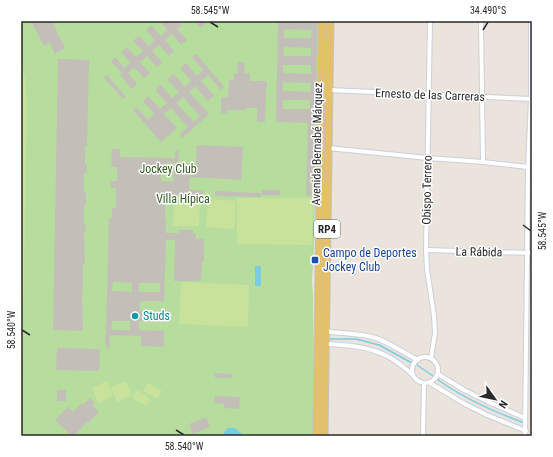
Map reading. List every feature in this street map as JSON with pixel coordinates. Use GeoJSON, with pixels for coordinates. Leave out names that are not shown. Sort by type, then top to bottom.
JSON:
{"type":"FeatureCollection","features":[{"type":"Feature","properties":{"kind":"main road","name":"Avenida Bernabé Márquez"},"geometry":{"type":"LineString","coordinates":[[317,436],[322,21]]}},
{"type":"Feature","properties":{"kind":"main road","name":"Avenida Bernabé Márquez"},"geometry":{"type":"LineString","coordinates":[[324,436],[330,21]]}},
{"type":"Feature","properties":{"kind":"street","name":"Obispo Terrero"},"geometry":{"type":"LineString","coordinates":[[430,21],[426,250],[435,333],[431,358]]}},
{"type":"Feature","properties":{"kind":"street"},"geometry":{"type":"LineString","coordinates":[[481,21],[483,162]]}},
{"type":"Feature","properties":{"kind":"street"},"geometry":{"type":"LineString","coordinates":[[526,436],[525,418],[530,253],[528,167],[531,99],[531,21]]}},
{"type":"Feature","properties":{"kind":"street","name":"Ernesto de las Carreras"},"geometry":{"type":"LineString","coordinates":[[329,90],[531,99]]}},
{"type":"Feature","properties":{"kind":"street"},"geometry":{"type":"LineString","coordinates":[[328,148],[528,167]]}},
{"type":"Feature","properties":{"kind":"street","name":"La Rábida"},"geometry":{"type":"LineString","coordinates":[[426,250],[530,253]]}},
{"type":"Feature","properties":{"kind":"street"},"geometry":{"type":"LineString","coordinates":[[325,332],[354,334],[382,340],[418,360]]}},
{"type":"Feature","properties":{"kind":"street"},"geometry":{"type":"LineString","coordinates":[[326,344],[359,347],[373,350],[392,359],[413,375],[417,381],[424,383],[434,380],[438,374],[438,366],[431,358],[424,357],[418,360],[413,367],[413,375]]}},
{"type":"Feature","properties":{"kind":"street"},"geometry":{"type":"LineString","coordinates":[[527,362],[532,362]]}},
{"type":"Feature","properties":{"kind":"street"},"geometry":{"type":"LineString","coordinates":[[438,374],[490,404],[525,418]]}},
{"type":"Feature","properties":{"kind":"street"},"geometry":{"type":"LineString","coordinates":[[430,382],[463,403],[487,415],[526,430]]}},
{"type":"Feature","properties":{"kind":"street"},"geometry":{"type":"LineString","coordinates":[[422,436],[424,383]]}},
{"type":"Feature","properties":{"kind":"street"},"geometry":{"type":"LineString","coordinates":[[525,425],[532,427]]}},
{"type":"Feature","properties":{"kind":"green space","name":"Jockey Club"},"geometry":{"type":"Polygon","coordinates":[[[21,21],[319,21],[312,281],[314,381],[313,436],[21,436],[21,21]]]}},
{"type":"Feature","properties":{"kind":"green space"},"geometry":{"type":"Polygon","coordinates":[[[21,63],[25,79],[27,102],[21,436],[21,63]]]}},
{"type":"Feature","properties":{"kind":"green space"},"geometry":{"type":"Polygon","coordinates":[[[237,198],[313,198],[312,245],[237,244],[237,198]]]}},
{"type":"Feature","properties":{"kind":"green space"},"geometry":{"type":"Polygon","coordinates":[[[208,199],[236,201],[234,229],[206,227],[208,199]]]}},
{"type":"Feature","properties":{"kind":"green space"},"geometry":{"type":"Polygon","coordinates":[[[174,203],[200,204],[199,226],[173,226],[174,203]]]}},
{"type":"Feature","properties":{"kind":"green space"},"geometry":{"type":"Polygon","coordinates":[[[181,282],[249,285],[248,327],[179,324],[181,282]]]}},
{"type":"Feature","properties":{"kind":"green space"},"geometry":{"type":"Polygon","coordinates":[[[107,381],[113,396],[98,403],[92,388],[107,381]]]}},
{"type":"Feature","properties":{"kind":"green space"},"geometry":{"type":"Polygon","coordinates":[[[126,381],[132,395],[117,402],[111,387],[126,381]]]}},
{"type":"Feature","properties":{"kind":"green space"},"geometry":{"type":"Polygon","coordinates":[[[148,383],[162,391],[157,399],[143,391],[148,383]]]}},
{"type":"Feature","properties":{"kind":"green space"},"geometry":{"type":"Polygon","coordinates":[[[137,390],[150,398],[146,406],[132,398],[137,390]]]}},
{"type":"Feature","properties":{"kind":"water"},"geometry":{"type":"Polygon","coordinates":[[[255,266],[261,266],[261,286],[255,286],[255,266]]]}},
{"type":"Feature","properties":{"kind":"water"},"geometry":{"type":"Polygon","coordinates":[[[228,428],[235,428],[244,436],[223,436],[224,432],[228,428]]]}},
{"type":"Feature","properties":{"kind":"building"},"geometry":{"type":"Polygon","coordinates":[[[31,21],[52,21],[65,48],[55,54],[50,43],[44,46],[31,21]]]}},
{"type":"Feature","properties":{"kind":"building"},"geometry":{"type":"Polygon","coordinates":[[[160,21],[170,21],[172,24],[177,21],[181,26],[177,29],[187,40],[181,45],[172,34],[165,40],[174,51],[169,56],[159,45],[152,51],[162,62],[157,67],[147,56],[140,62],[150,73],[144,78],[134,67],[128,73],[137,84],[132,89],[120,75],[122,73],[111,61],[115,57],[124,68],[130,63],[121,52],[127,47],[136,57],[143,51],[133,41],[139,36],[149,46],[155,40],[146,30],[151,25],[161,36],[167,30],[160,21]]]}},
{"type":"Feature","properties":{"kind":"building"},"geometry":{"type":"Polygon","coordinates":[[[201,21],[208,21],[201,28],[197,24],[201,21]]]}},
{"type":"Feature","properties":{"kind":"building"},"geometry":{"type":"Polygon","coordinates":[[[278,21],[317,21],[316,123],[314,123],[313,155],[315,155],[315,170],[312,170],[311,196],[306,195],[308,123],[276,122],[278,21]],[[284,29],[284,38],[311,38],[312,30],[284,29]],[[284,47],[283,56],[311,56],[311,48],[284,47]],[[283,65],[283,73],[311,74],[311,65],[283,65]],[[283,82],[283,91],[310,92],[311,83],[283,82]],[[283,100],[283,109],[310,109],[310,100],[283,100]]]}},
{"type":"Feature","properties":{"kind":"building"},"geometry":{"type":"Polygon","coordinates":[[[196,54],[224,87],[221,90],[208,75],[201,81],[214,95],[208,101],[195,86],[189,92],[209,114],[182,138],[180,134],[188,127],[171,108],[164,114],[177,128],[161,142],[133,110],[136,107],[148,120],[154,114],[143,101],[148,96],[160,109],[167,103],[155,90],[161,85],[172,98],[179,92],[167,79],[173,74],[185,87],[191,81],[180,68],[186,63],[197,76],[203,70],[192,57],[196,54]],[[183,97],[176,103],[194,122],[200,116],[183,97]]]}},
{"type":"Feature","properties":{"kind":"building"},"geometry":{"type":"Polygon","coordinates":[[[58,59],[89,60],[87,146],[85,146],[85,165],[87,165],[87,173],[84,173],[86,205],[84,205],[84,224],[86,224],[84,232],[85,264],[83,264],[82,290],[83,331],[53,330],[58,59]]]}},
{"type":"Feature","properties":{"kind":"building"},"geometry":{"type":"Polygon","coordinates":[[[238,62],[245,62],[244,73],[250,73],[250,81],[267,81],[265,122],[257,122],[257,108],[246,108],[246,110],[227,110],[227,113],[221,113],[221,97],[228,97],[229,80],[234,80],[234,73],[237,73],[238,62]]]}},
{"type":"Feature","properties":{"kind":"building"},"geometry":{"type":"Polygon","coordinates":[[[107,75],[126,97],[123,99],[104,78],[107,75]]]}},
{"type":"Feature","properties":{"kind":"building"},"geometry":{"type":"Polygon","coordinates":[[[197,145],[243,147],[241,180],[190,177],[189,190],[203,191],[203,195],[165,195],[166,233],[179,233],[179,230],[193,230],[193,234],[196,234],[196,239],[204,239],[204,262],[202,262],[201,281],[174,281],[175,240],[166,240],[164,301],[140,301],[140,311],[164,312],[164,322],[139,321],[139,330],[164,331],[164,347],[141,346],[141,336],[106,335],[109,218],[112,218],[112,208],[116,209],[116,188],[111,188],[111,181],[117,181],[117,167],[111,167],[112,149],[120,149],[120,157],[175,158],[175,151],[179,151],[178,163],[196,164],[197,145]],[[165,163],[165,169],[161,168],[161,181],[173,182],[174,163],[165,163]],[[113,282],[112,291],[132,292],[132,283],[113,282]],[[139,283],[139,292],[160,292],[160,283],[139,283]],[[112,321],[111,330],[130,330],[130,321],[112,321]]]}},
{"type":"Feature","properties":{"kind":"building"},"geometry":{"type":"Polygon","coordinates":[[[262,190],[280,190],[280,195],[262,195],[262,190]]]}},
{"type":"Feature","properties":{"kind":"building"},"geometry":{"type":"Polygon","coordinates":[[[215,191],[261,193],[261,197],[215,196],[215,191]]]}},
{"type":"Feature","properties":{"kind":"building"},"geometry":{"type":"Polygon","coordinates":[[[105,335],[110,335],[109,351],[105,342],[105,335]]]}},
{"type":"Feature","properties":{"kind":"building"},"geometry":{"type":"Polygon","coordinates":[[[57,348],[100,349],[99,371],[56,370],[57,348]]]}},
{"type":"Feature","properties":{"kind":"building"},"geometry":{"type":"Polygon","coordinates":[[[215,373],[232,374],[232,378],[215,378],[215,373]]]}},
{"type":"Feature","properties":{"kind":"building"},"geometry":{"type":"Polygon","coordinates":[[[57,390],[66,390],[66,401],[57,401],[57,390]]]}},
{"type":"Feature","properties":{"kind":"building"},"geometry":{"type":"Polygon","coordinates":[[[215,396],[240,397],[239,409],[224,408],[224,404],[215,403],[215,396]]]}},
{"type":"Feature","properties":{"kind":"building"},"geometry":{"type":"Polygon","coordinates":[[[90,398],[94,402],[92,405],[99,412],[74,436],[72,436],[55,420],[68,407],[73,412],[82,403],[84,404],[90,398]]]}},
{"type":"Feature","properties":{"kind":"building"},"geometry":{"type":"Polygon","coordinates":[[[206,417],[210,427],[193,434],[189,424],[206,417]]]}},
{"type":"Feature","properties":{"kind":"waterway"},"geometry":{"type":"LineString","coordinates":[[327,339],[356,339],[379,345],[412,363]]}},
{"type":"Feature","properties":{"kind":"waterway"},"geometry":{"type":"LineString","coordinates":[[417,365],[433,376]]}},
{"type":"Feature","properties":{"kind":"waterway"},"geometry":{"type":"LineString","coordinates":[[437,379],[478,404],[522,422]]}},
{"type":"Feature","properties":{"kind":"place","name":"Campo de Deportes Jockey Club"},"geometry":{"type":"Point","coordinates":[315,260]}},
{"type":"Feature","properties":{"kind":"place","name":"Studs"},"geometry":{"type":"Point","coordinates":[135,316]}},
{"type":"Feature","properties":{"kind":"park label","name":"Villa Hípica"},"geometry":{"type":"Point","coordinates":[183,199]}}]}
